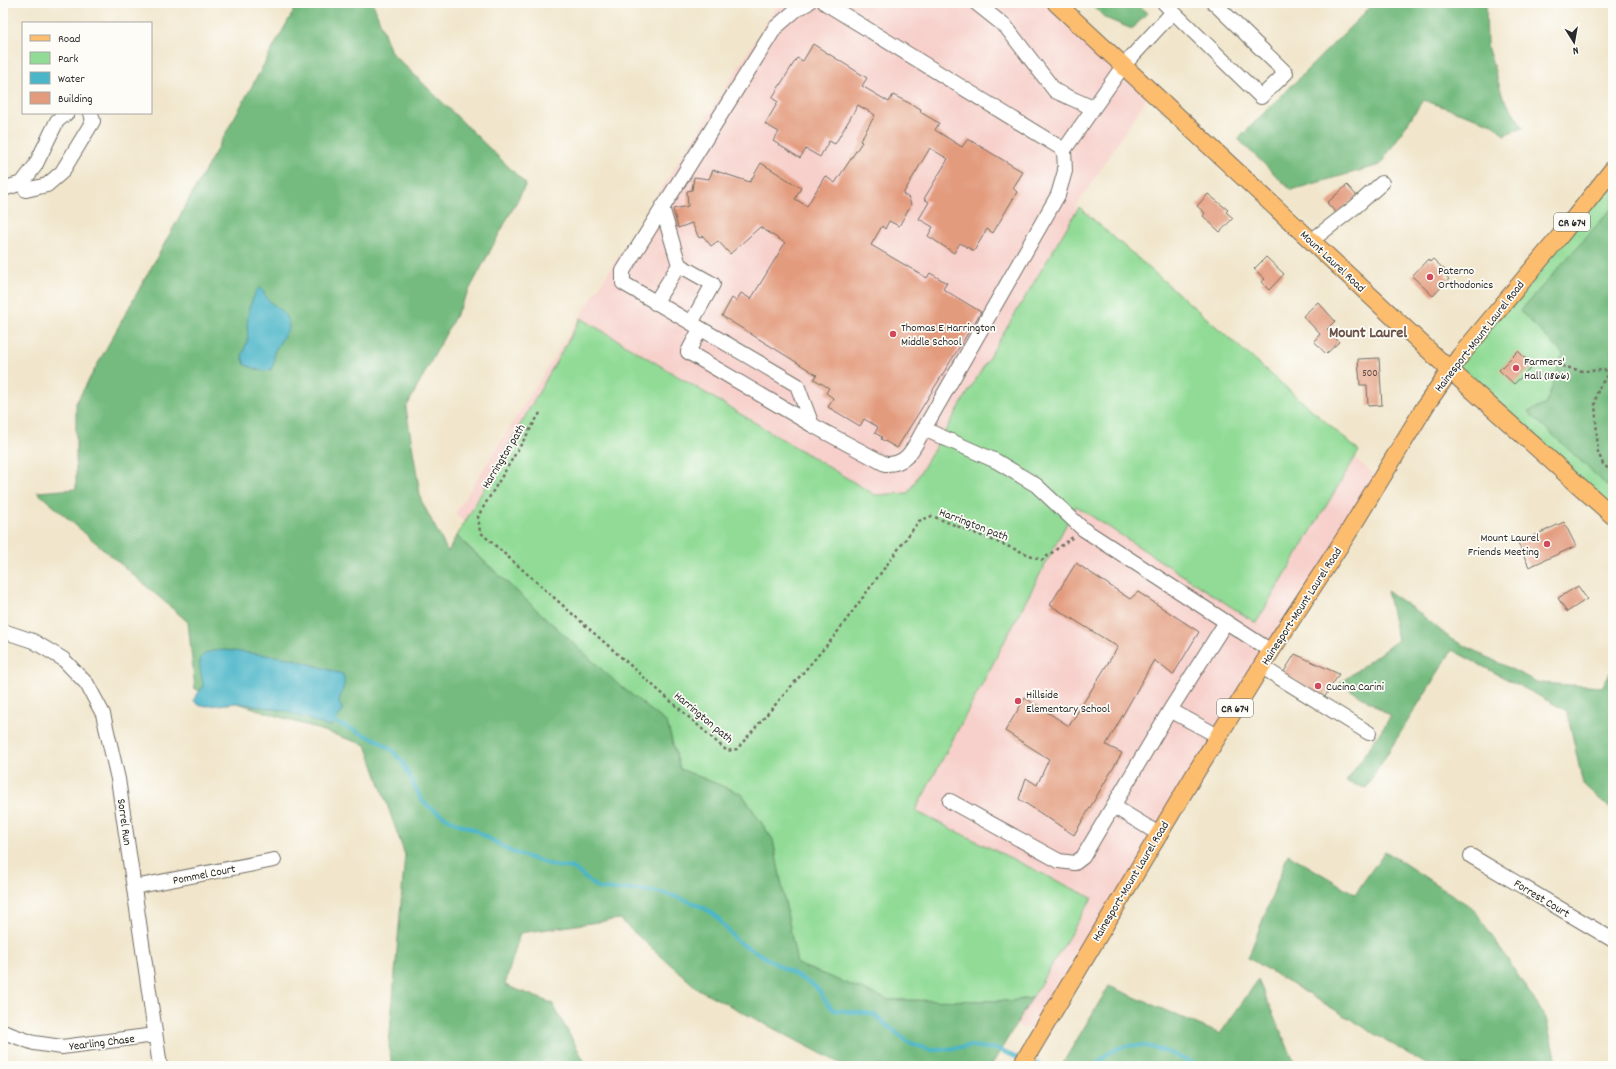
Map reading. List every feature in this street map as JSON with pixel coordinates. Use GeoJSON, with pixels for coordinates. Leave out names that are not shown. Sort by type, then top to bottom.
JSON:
{"type":"FeatureCollection","features":[{"type":"Feature","properties":{"kind":"main road","name":"Mount Laurel Road"},"geometry":{"type":"LineString","coordinates":[[1056,3],[1450,370],[1613,516]]}},
{"type":"Feature","properties":{"kind":"main road","name":"Hainesport-Mount Laurel Road"},"geometry":{"type":"LineString","coordinates":[[1025,1059],[1218,736],[1450,370],[1613,169]]}},
{"type":"Feature","properties":{"kind":"street"},"geometry":{"type":"LineString","coordinates":[[808,3],[797,9],[775,28],[662,207],[623,271],[622,277],[623,283],[628,287],[797,385],[812,425]]}},
{"type":"Feature","properties":{"kind":"street"},"geometry":{"type":"LineString","coordinates":[[825,3],[1064,150]]}},
{"type":"Feature","properties":{"kind":"street"},"geometry":{"type":"LineString","coordinates":[[976,3],[1006,27],[1055,91],[1093,108]]}},
{"type":"Feature","properties":{"kind":"street"},"geometry":{"type":"LineString","coordinates":[[662,207],[679,265],[713,284],[696,326],[688,352],[812,425],[885,464],[896,464],[906,460],[1058,195],[1065,170],[1064,150],[1093,108],[1169,7],[1261,97],[1286,73],[1214,3]]}},
{"type":"Feature","properties":{"kind":"street"},"geometry":{"type":"LineString","coordinates":[[3,189],[22,183],[35,166],[57,121],[66,114]]}},
{"type":"Feature","properties":{"kind":"street"},"geometry":{"type":"LineString","coordinates":[[22,183],[26,190],[46,185],[62,172],[93,121],[91,114]]}},
{"type":"Feature","properties":{"kind":"street"},"geometry":{"type":"LineString","coordinates":[[1311,241],[1355,207],[1382,183]]}},
{"type":"Feature","properties":{"kind":"street"},"geometry":{"type":"LineString","coordinates":[[655,302],[679,265]]}},
{"type":"Feature","properties":{"kind":"street"},"geometry":{"type":"LineString","coordinates":[[924,429],[996,461],[1036,485],[1083,529],[1271,651]]}},
{"type":"Feature","properties":{"kind":"street"},"geometry":{"type":"LineString","coordinates":[[950,801],[1058,861],[1075,863],[1083,857],[1170,710],[1226,622]]}},
{"type":"Feature","properties":{"kind":"street","name":"Sorrel Run"},"geometry":{"type":"LineString","coordinates":[[3,631],[33,641],[63,659],[87,684],[96,698],[108,730],[115,763],[160,1066]]}},
{"type":"Feature","properties":{"kind":"street"},"geometry":{"type":"LineString","coordinates":[[1262,667],[1369,733]]}},
{"type":"Feature","properties":{"kind":"street"},"geometry":{"type":"LineString","coordinates":[[1170,710],[1218,736]]}},
{"type":"Feature","properties":{"kind":"street"},"geometry":{"type":"LineString","coordinates":[[1113,806],[1159,834]]}},
{"type":"Feature","properties":{"kind":"street","name":"Forrest Court"},"geometry":{"type":"LineString","coordinates":[[1472,856],[1613,940]]}},
{"type":"Feature","properties":{"kind":"street","name":"Pommel Court"},"geometry":{"type":"LineString","coordinates":[[134,887],[274,860]]}},
{"type":"Feature","properties":{"kind":"street","name":"Yearling Chase"},"geometry":{"type":"LineString","coordinates":[[3,1032],[34,1042],[62,1047],[155,1035]]}},
{"type":"Feature","properties":{"kind":"path"},"geometry":{"type":"LineString","coordinates":[[1539,360],[1582,371],[1612,370]]}},
{"type":"Feature","properties":{"kind":"path"},"geometry":{"type":"LineString","coordinates":[[1613,365],[1612,370],[1598,390],[1595,402],[1598,452],[1603,464],[1613,473]]}},
{"type":"Feature","properties":{"kind":"path","name":"Harrington path"},"geometry":{"type":"LineString","coordinates":[[540,413],[478,516],[480,532],[727,751],[737,749],[833,638],[919,521],[932,516],[1042,560],[1083,529]]}},
{"type":"Feature","properties":{"kind":"shaded area","name":"Thomas E Harrington Middle School"},"geometry":{"type":"Polygon","coordinates":[[[779,3],[1057,3],[1151,92],[1075,208],[1380,480],[1041,1032],[925,1003],[851,980],[737,770],[455,514],[779,3]]]}},
{"type":"Feature","properties":{"kind":"green space"},"geometry":{"type":"Polygon","coordinates":[[[298,3],[373,3],[391,52],[526,184],[406,408],[421,500],[448,552],[456,536],[618,684],[667,723],[680,769],[742,794],[773,840],[797,964],[889,1000],[1009,1001],[1032,998],[991,1066],[845,1066],[698,989],[619,919],[520,933],[505,985],[552,1003],[587,1066],[392,1066],[389,1045],[405,855],[366,745],[195,689],[188,622],[37,492],[76,489],[76,403],[298,3]]]}},
{"type":"Feature","properties":{"kind":"green space"},"geometry":{"type":"Polygon","coordinates":[[[1090,3],[1136,3],[1147,13],[1132,29],[1105,18],[1090,3]]]}},
{"type":"Feature","properties":{"kind":"green space"},"geometry":{"type":"Polygon","coordinates":[[[1374,3],[1486,3],[1487,46],[1503,97],[1523,127],[1504,135],[1493,124],[1423,100],[1380,165],[1291,190],[1238,139],[1374,3]]]}},
{"type":"Feature","properties":{"kind":"green space"},"geometry":{"type":"Polygon","coordinates":[[[1613,177],[1613,513],[1450,370],[1613,177]]]}},
{"type":"Feature","properties":{"kind":"green space"},"geometry":{"type":"Polygon","coordinates":[[[1079,207],[1359,451],[1256,623],[1076,506],[915,811],[1092,898],[1032,998],[1009,1001],[889,1000],[797,964],[773,840],[742,794],[680,769],[667,723],[618,685],[457,536],[581,318],[875,495],[908,493],[1079,207]]]}},
{"type":"Feature","properties":{"kind":"green space"},"geometry":{"type":"Polygon","coordinates":[[[1613,207],[1613,491],[1528,412],[1546,404],[1563,354],[1520,311],[1613,207]]]}},
{"type":"Feature","properties":{"kind":"green space"},"geometry":{"type":"Polygon","coordinates":[[[1387,591],[1418,612],[1451,639],[1539,683],[1602,687],[1613,668],[1613,811],[1583,784],[1567,711],[1452,650],[1366,788],[1346,782],[1391,716],[1340,683],[1398,640],[1387,591]]]}},
{"type":"Feature","properties":{"kind":"green space"},"geometry":{"type":"Polygon","coordinates":[[[1385,851],[1474,909],[1546,1018],[1557,1066],[1429,1066],[1248,958],[1288,854],[1355,894],[1385,851]]]}},
{"type":"Feature","properties":{"kind":"green space"},"geometry":{"type":"Polygon","coordinates":[[[1258,980],[1296,1066],[1061,1066],[1109,986],[1220,1034],[1258,980]]]}},
{"type":"Feature","properties":{"kind":"water"},"geometry":{"type":"Polygon","coordinates":[[[259,288],[263,290],[265,296],[286,316],[289,328],[274,352],[274,363],[271,370],[262,371],[245,365],[242,356],[248,338],[247,324],[249,308],[256,291],[259,288]]]}},
{"type":"Feature","properties":{"kind":"water"},"geometry":{"type":"Polygon","coordinates":[[[225,650],[290,658],[343,674],[344,685],[339,702],[343,711],[330,727],[285,711],[238,703],[207,706],[197,704],[194,699],[203,686],[200,667],[201,658],[204,654],[209,652],[225,650]]]}},
{"type":"Feature","properties":{"kind":"building"},"geometry":{"type":"Polygon","coordinates":[[[813,44],[867,78],[862,86],[889,102],[893,95],[921,109],[920,112],[939,123],[935,130],[962,147],[968,139],[1023,172],[1013,188],[1017,192],[993,233],[987,229],[974,251],[960,243],[954,253],[928,236],[933,227],[919,219],[929,202],[924,199],[948,159],[930,148],[903,194],[909,198],[911,205],[899,226],[889,221],[885,229],[882,226],[871,245],[927,278],[930,273],[947,283],[943,289],[981,312],[897,448],[881,439],[882,437],[875,433],[878,427],[864,419],[860,426],[828,407],[833,398],[826,393],[829,388],[814,379],[817,375],[722,316],[732,298],[736,301],[741,293],[751,299],[785,243],[760,227],[730,254],[718,241],[711,246],[703,236],[699,238],[692,223],[678,228],[673,209],[688,206],[687,191],[692,190],[694,177],[709,179],[713,170],[750,182],[761,163],[801,188],[795,199],[807,206],[825,176],[835,183],[862,142],[860,141],[875,115],[858,105],[835,144],[829,141],[820,157],[806,149],[800,158],[773,141],[779,132],[765,124],[778,102],[772,98],[797,58],[803,61],[813,44]]]}},
{"type":"Feature","properties":{"kind":"building"},"geometry":{"type":"Polygon","coordinates":[[[1347,185],[1357,196],[1337,214],[1327,203],[1347,185]]]}},
{"type":"Feature","properties":{"kind":"building"},"geometry":{"type":"Polygon","coordinates":[[[1208,194],[1228,210],[1226,212],[1233,218],[1220,232],[1203,216],[1205,213],[1197,206],[1208,194]]]}},
{"type":"Feature","properties":{"kind":"building"},"geometry":{"type":"Polygon","coordinates":[[[1266,257],[1284,274],[1269,290],[1261,282],[1265,279],[1254,269],[1266,257]]]}},
{"type":"Feature","properties":{"kind":"building","name":"Paterno Orthodonics"},"geometry":{"type":"Polygon","coordinates":[[[1428,259],[1430,262],[1433,259],[1447,272],[1445,275],[1449,279],[1433,296],[1412,276],[1428,259]]]}},
{"type":"Feature","properties":{"kind":"building"},"geometry":{"type":"Polygon","coordinates":[[[1318,302],[1335,321],[1327,329],[1339,342],[1326,354],[1314,341],[1320,334],[1303,316],[1318,302]]]}},
{"type":"Feature","properties":{"kind":"building","name":"Farmers' Hall (1866)"},"geometry":{"type":"Polygon","coordinates":[[[1518,351],[1533,366],[1514,384],[1499,370],[1518,351]]]}},
{"type":"Feature","properties":{"kind":"building"},"geometry":{"type":"Polygon","coordinates":[[[1379,358],[1382,405],[1368,406],[1367,385],[1360,385],[1358,359],[1379,358]]]}},
{"type":"Feature","properties":{"kind":"building","name":"Mount Laurel Friends Meeting"},"geometry":{"type":"Polygon","coordinates":[[[1564,522],[1576,546],[1529,567],[1518,543],[1564,522]]]}},
{"type":"Feature","properties":{"kind":"building"},"geometry":{"type":"Polygon","coordinates":[[[1076,563],[1130,599],[1138,592],[1199,632],[1173,675],[1154,660],[1106,745],[1122,753],[1074,835],[1019,799],[1026,778],[1037,785],[1049,759],[1005,731],[1025,698],[1069,726],[1118,647],[1050,605],[1076,563]]]}},
{"type":"Feature","properties":{"kind":"building"},"geometry":{"type":"Polygon","coordinates":[[[1578,586],[1587,599],[1567,612],[1558,598],[1578,586]]]}},
{"type":"Feature","properties":{"kind":"building","name":"Cucina Carini"},"geometry":{"type":"Polygon","coordinates":[[[1295,654],[1339,674],[1324,698],[1283,673],[1295,654]]]}},
{"type":"Feature","properties":{"kind":"waterway"},"geometry":{"type":"LineString","coordinates":[[330,720],[379,741],[393,751],[403,763],[422,801],[435,811],[456,823],[473,829],[512,852],[555,866],[573,868],[601,889],[651,891],[678,897],[696,904],[712,913],[737,941],[816,987],[834,1010],[873,1014],[908,1042],[930,1050],[971,1046],[997,1049],[1020,1059]]}},
{"type":"Feature","properties":{"kind":"waterway"},"geometry":{"type":"LineString","coordinates":[[1096,1066],[1107,1054],[1120,1048],[1132,1045],[1159,1049],[1199,1066]]}},
{"type":"Feature","properties":{"kind":"waterway"},"geometry":{"type":"LineString","coordinates":[[1029,1061],[1043,1065],[1060,1066]]}},
{"type":"Feature","properties":{"kind":"place","name":"Paterno Orthodonics"},"geometry":{"type":"Point","coordinates":[1430,277]}},
{"type":"Feature","properties":{"kind":"place","name":"Thomas E Harrington Middle School"},"geometry":{"type":"Point","coordinates":[893,334]}},
{"type":"Feature","properties":{"kind":"place","name":"Farmers' Hall (1866)"},"geometry":{"type":"Point","coordinates":[1516,368]}},
{"type":"Feature","properties":{"kind":"place","name":"Mount Laurel Friends Meeting"},"geometry":{"type":"Point","coordinates":[1547,544]}},
{"type":"Feature","properties":{"kind":"place","name":"Cucina Carini"},"geometry":{"type":"Point","coordinates":[1318,686]}},
{"type":"Feature","properties":{"kind":"place","name":"Hillside Elementary School"},"geometry":{"type":"Point","coordinates":[1018,701]}},
{"type":"Feature","properties":{"kind":"district","name":"Mount Laurel"},"geometry":{"type":"Point","coordinates":[1368,331]}}]}
